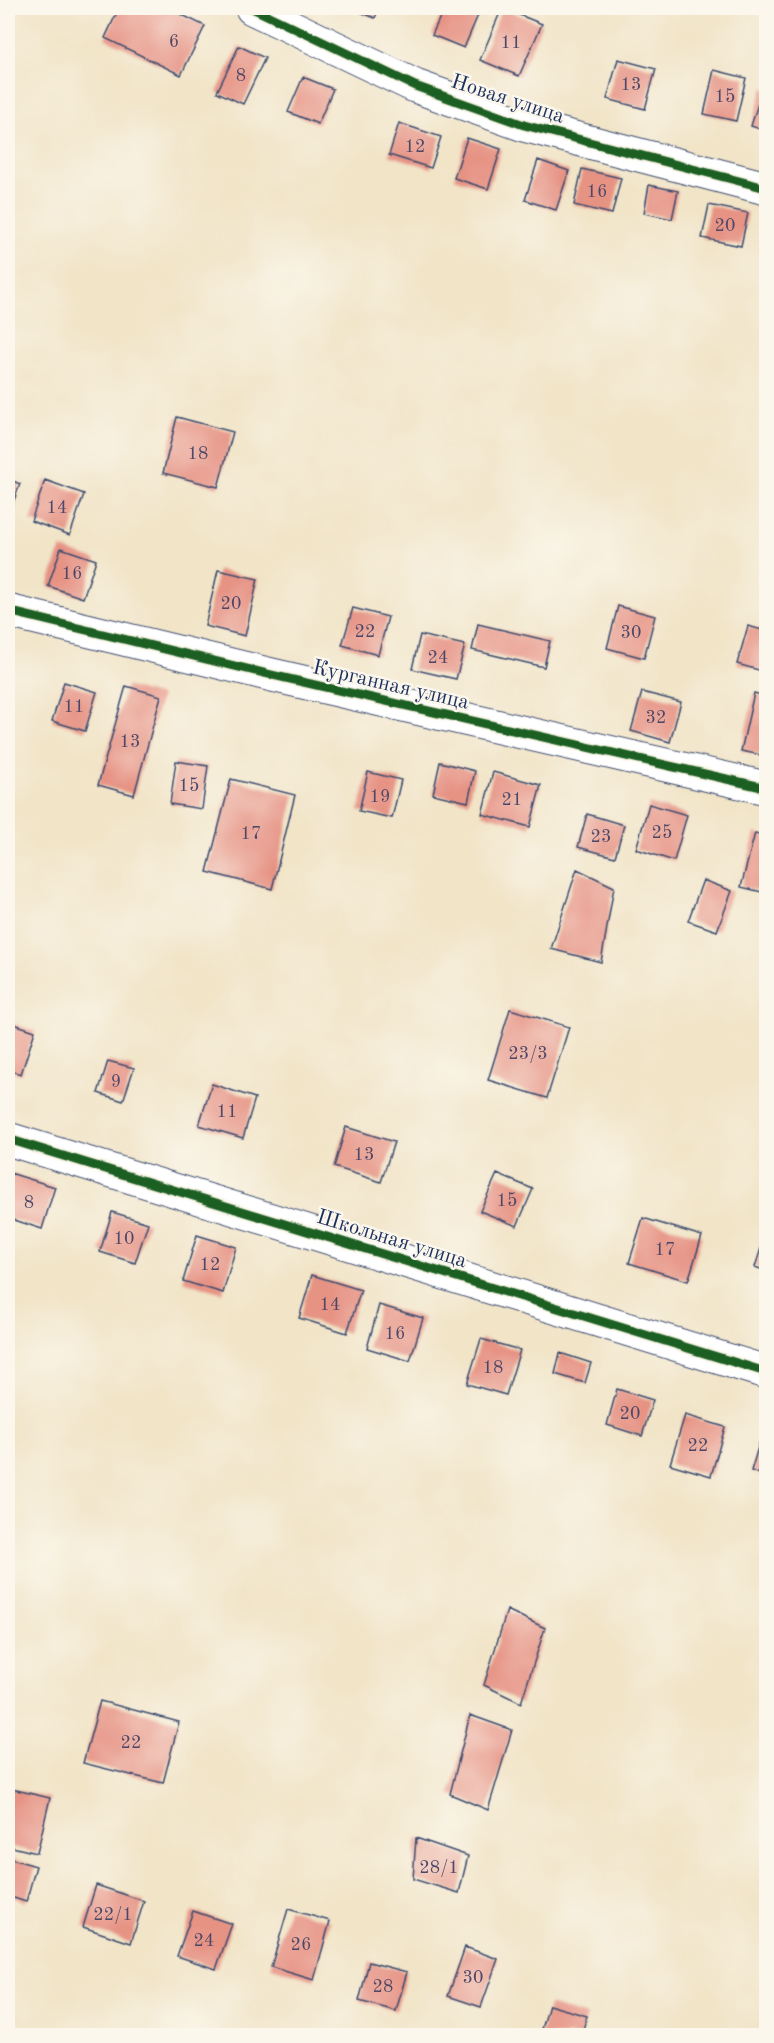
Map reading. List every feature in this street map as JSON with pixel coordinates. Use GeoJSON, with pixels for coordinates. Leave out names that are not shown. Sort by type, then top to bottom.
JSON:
{"type":"FeatureCollection","features":[{"type":"Feature","properties":{"kind":"street","name":"Новая улица"},"geometry":{"type":"LineString","coordinates":[[252,8],[415,86],[524,126],[766,188]]}},
{"type":"Feature","properties":{"kind":"street","name":"Курганная улица"},"geometry":{"type":"LineString","coordinates":[[8,611],[272,675],[766,788]]}},
{"type":"Feature","properties":{"kind":"street","name":"Школьная улица"},"geometry":{"type":"LineString","coordinates":[[8,1139],[766,1372]]}},
{"type":"Feature","properties":{"kind":"building"},"geometry":{"type":"Polygon","coordinates":[[[119,8],[168,8],[205,26],[181,75],[105,38],[119,8]]]}},
{"type":"Feature","properties":{"kind":"building"},"geometry":{"type":"Polygon","coordinates":[[[350,8],[379,8],[375,18],[350,8]]]}},
{"type":"Feature","properties":{"kind":"building"},"geometry":{"type":"Polygon","coordinates":[[[444,8],[481,8],[464,48],[432,35],[444,8]]]}},
{"type":"Feature","properties":{"kind":"building"},"geometry":{"type":"Polygon","coordinates":[[[502,8],[542,24],[519,76],[480,60],[502,8]]]}},
{"type":"Feature","properties":{"kind":"building"},"geometry":{"type":"Polygon","coordinates":[[[239,46],[265,58],[243,104],[217,92],[239,46]]]}},
{"type":"Feature","properties":{"kind":"building"},"geometry":{"type":"Polygon","coordinates":[[[618,59],[656,69],[645,109],[607,99],[618,59]]]}},
{"type":"Feature","properties":{"kind":"building"},"geometry":{"type":"Polygon","coordinates":[[[714,70],[746,78],[736,121],[704,114],[714,70]]]}},
{"type":"Feature","properties":{"kind":"building"},"geometry":{"type":"Polygon","coordinates":[[[303,77],[333,89],[318,124],[288,112],[303,77]]]}},
{"type":"Feature","properties":{"kind":"building"},"geometry":{"type":"Polygon","coordinates":[[[763,88],[766,89],[766,131],[751,126],[763,88]]]}},
{"type":"Feature","properties":{"kind":"building"},"geometry":{"type":"Polygon","coordinates":[[[399,123],[441,137],[431,168],[389,155],[399,123]]]}},
{"type":"Feature","properties":{"kind":"building"},"geometry":{"type":"Polygon","coordinates":[[[467,138],[501,149],[488,189],[454,178],[467,138]]]}},
{"type":"Feature","properties":{"kind":"building"},"geometry":{"type":"Polygon","coordinates":[[[538,160],[569,171],[556,210],[525,200],[538,160]]]}},
{"type":"Feature","properties":{"kind":"building"},"geometry":{"type":"Polygon","coordinates":[[[582,169],[621,178],[612,214],[574,205],[582,169]]]}},
{"type":"Feature","properties":{"kind":"building"},"geometry":{"type":"Polygon","coordinates":[[[649,185],[678,191],[672,219],[644,213],[649,185]]]}},
{"type":"Feature","properties":{"kind":"building"},"geometry":{"type":"Polygon","coordinates":[[[709,205],[748,213],[741,246],[702,238],[709,205]]]}},
{"type":"Feature","properties":{"kind":"building"},"geometry":{"type":"Polygon","coordinates":[[[763,225],[766,225],[766,260],[759,259],[763,225]]]}},
{"type":"Feature","properties":{"kind":"building"},"geometry":{"type":"Polygon","coordinates":[[[177,417],[233,432],[218,487],[163,473],[177,417]]]}},
{"type":"Feature","properties":{"kind":"building"},"geometry":{"type":"Polygon","coordinates":[[[8,479],[20,484],[8,517],[8,479]]]}},
{"type":"Feature","properties":{"kind":"building"},"geometry":{"type":"Polygon","coordinates":[[[45,480],[84,494],[70,535],[31,521],[45,480]]]}},
{"type":"Feature","properties":{"kind":"building"},"geometry":{"type":"Polygon","coordinates":[[[61,548],[96,560],[83,598],[48,586],[61,548]]]}},
{"type":"Feature","properties":{"kind":"building"},"geometry":{"type":"Polygon","coordinates":[[[218,570],[258,579],[245,636],[205,626],[218,570]]]}},
{"type":"Feature","properties":{"kind":"building"},"geometry":{"type":"Polygon","coordinates":[[[618,606],[655,616],[644,658],[607,648],[618,606]]]}},
{"type":"Feature","properties":{"kind":"building"},"geometry":{"type":"Polygon","coordinates":[[[353,608],[388,617],[378,655],[342,645],[353,608]]]}},
{"type":"Feature","properties":{"kind":"building"},"geometry":{"type":"Polygon","coordinates":[[[478,624],[550,641],[544,667],[472,650],[478,624]]]}},
{"type":"Feature","properties":{"kind":"building"},"geometry":{"type":"Polygon","coordinates":[[[748,626],[766,631],[766,672],[737,664],[748,626]]]}},
{"type":"Feature","properties":{"kind":"building"},"geometry":{"type":"Polygon","coordinates":[[[420,635],[465,645],[456,679],[412,669],[420,635]]]}},
{"type":"Feature","properties":{"kind":"building"},"geometry":{"type":"Polygon","coordinates":[[[64,682],[97,692],[85,731],[52,721],[64,682]]]}},
{"type":"Feature","properties":{"kind":"building"},"geometry":{"type":"Polygon","coordinates":[[[126,686],[161,696],[134,795],[98,785],[126,686]]]}},
{"type":"Feature","properties":{"kind":"building"},"geometry":{"type":"Polygon","coordinates":[[[642,692],[681,702],[670,742],[631,731],[642,692]]]}},
{"type":"Feature","properties":{"kind":"building"},"geometry":{"type":"Polygon","coordinates":[[[754,693],[766,696],[766,756],[741,751],[754,693]]]}},
{"type":"Feature","properties":{"kind":"building"},"geometry":{"type":"Polygon","coordinates":[[[176,761],[208,766],[202,809],[170,804],[176,761]]]}},
{"type":"Feature","properties":{"kind":"building"},"geometry":{"type":"Polygon","coordinates":[[[440,762],[475,771],[468,802],[433,794],[440,762]]]}},
{"type":"Feature","properties":{"kind":"building"},"geometry":{"type":"Polygon","coordinates":[[[368,772],[401,780],[392,818],[359,811],[368,772]]]}},
{"type":"Feature","properties":{"kind":"building"},"geometry":{"type":"Polygon","coordinates":[[[493,772],[541,785],[530,827],[482,814],[493,772]]]}},
{"type":"Feature","properties":{"kind":"building"},"geometry":{"type":"Polygon","coordinates":[[[231,779],[295,795],[272,889],[207,872],[231,779]]]}},
{"type":"Feature","properties":{"kind":"building"},"geometry":{"type":"Polygon","coordinates":[[[649,804],[687,815],[674,861],[636,849],[649,804]]]}},
{"type":"Feature","properties":{"kind":"building"},"geometry":{"type":"Polygon","coordinates":[[[587,814],[624,825],[615,857],[578,847],[587,814]]]}},
{"type":"Feature","properties":{"kind":"building"},"geometry":{"type":"Polygon","coordinates":[[[755,833],[766,836],[766,893],[741,887],[755,833]]]}},
{"type":"Feature","properties":{"kind":"building"},"geometry":{"type":"Polygon","coordinates":[[[577,869],[614,887],[601,962],[551,949],[577,869]]]}},
{"type":"Feature","properties":{"kind":"building"},"geometry":{"type":"Polygon","coordinates":[[[703,880],[732,891],[717,931],[688,921],[703,880]]]}},
{"type":"Feature","properties":{"kind":"building"},"geometry":{"type":"Polygon","coordinates":[[[510,1009],[569,1027],[547,1098],[488,1080],[510,1009]]]}},
{"type":"Feature","properties":{"kind":"building"},"geometry":{"type":"Polygon","coordinates":[[[8,1022],[35,1031],[21,1074],[8,1070],[8,1022]]]}},
{"type":"Feature","properties":{"kind":"building"},"geometry":{"type":"Polygon","coordinates":[[[108,1061],[134,1068],[123,1101],[98,1093],[108,1061]]]}},
{"type":"Feature","properties":{"kind":"building"},"geometry":{"type":"Polygon","coordinates":[[[212,1084],[255,1098],[243,1138],[199,1125],[212,1084]]]}},
{"type":"Feature","properties":{"kind":"building"},"geometry":{"type":"Polygon","coordinates":[[[346,1127],[394,1142],[381,1182],[334,1167],[346,1127]]]}},
{"type":"Feature","properties":{"kind":"building"},"geometry":{"type":"Polygon","coordinates":[[[10,1173],[55,1187],[42,1229],[8,1218],[10,1173]]]}},
{"type":"Feature","properties":{"kind":"building"},"geometry":{"type":"Polygon","coordinates":[[[497,1174],[533,1189],[517,1226],[480,1211],[497,1174]]]}},
{"type":"Feature","properties":{"kind":"building"},"geometry":{"type":"Polygon","coordinates":[[[112,1212],[148,1223],[135,1263],[100,1252],[112,1212]]]}},
{"type":"Feature","properties":{"kind":"building"},"geometry":{"type":"Polygon","coordinates":[[[643,1218],[702,1236],[688,1281],[629,1263],[643,1218]]]}},
{"type":"Feature","properties":{"kind":"building"},"geometry":{"type":"Polygon","coordinates":[[[197,1235],[236,1247],[223,1293],[183,1281],[197,1235]]]}},
{"type":"Feature","properties":{"kind":"building"},"geometry":{"type":"Polygon","coordinates":[[[764,1239],[766,1240],[766,1271],[755,1267],[764,1239]]]}},
{"type":"Feature","properties":{"kind":"building"},"geometry":{"type":"Polygon","coordinates":[[[312,1275],[361,1290],[347,1333],[299,1318],[312,1275]]]}},
{"type":"Feature","properties":{"kind":"building"},"geometry":{"type":"Polygon","coordinates":[[[379,1305],[423,1318],[410,1361],[367,1348],[379,1305]]]}},
{"type":"Feature","properties":{"kind":"building"},"geometry":{"type":"Polygon","coordinates":[[[481,1339],[520,1350],[506,1395],[467,1384],[481,1339]]]}},
{"type":"Feature","properties":{"kind":"building"},"geometry":{"type":"Polygon","coordinates":[[[560,1353],[591,1363],[585,1383],[555,1374],[560,1353]]]}},
{"type":"Feature","properties":{"kind":"building"},"geometry":{"type":"Polygon","coordinates":[[[617,1389],[653,1400],[642,1436],[607,1425],[617,1389]]]}},
{"type":"Feature","properties":{"kind":"building"},"geometry":{"type":"Polygon","coordinates":[[[685,1415],[725,1427],[711,1476],[670,1464],[685,1415]]]}},
{"type":"Feature","properties":{"kind":"building"},"geometry":{"type":"Polygon","coordinates":[[[764,1427],[766,1427],[766,1476],[751,1471],[764,1427]]]}},
{"type":"Feature","properties":{"kind":"building"},"geometry":{"type":"Polygon","coordinates":[[[507,1610],[545,1628],[521,1703],[484,1685],[507,1610]]]}},
{"type":"Feature","properties":{"kind":"building"},"geometry":{"type":"Polygon","coordinates":[[[100,1701],[179,1722],[163,1783],[83,1763],[100,1701]]]}},
{"type":"Feature","properties":{"kind":"building"},"geometry":{"type":"Polygon","coordinates":[[[470,1715],[512,1730],[488,1810],[450,1794],[470,1715]]]}},
{"type":"Feature","properties":{"kind":"building"},"geometry":{"type":"Polygon","coordinates":[[[8,1788],[50,1798],[37,1853],[8,1846],[8,1788]]]}},
{"type":"Feature","properties":{"kind":"building"},"geometry":{"type":"Polygon","coordinates":[[[416,1838],[468,1856],[459,1893],[413,1879],[416,1838]]]}},
{"type":"Feature","properties":{"kind":"building"},"geometry":{"type":"Polygon","coordinates":[[[8,1858],[36,1866],[26,1902],[8,1896],[8,1858]]]}},
{"type":"Feature","properties":{"kind":"building"},"geometry":{"type":"Polygon","coordinates":[[[96,1885],[144,1901],[131,1943],[83,1927],[96,1885]]]}},
{"type":"Feature","properties":{"kind":"building"},"geometry":{"type":"Polygon","coordinates":[[[288,1909],[330,1921],[314,1980],[271,1967],[288,1909]]]}},
{"type":"Feature","properties":{"kind":"building"},"geometry":{"type":"Polygon","coordinates":[[[193,1911],[232,1924],[216,1969],[177,1956],[193,1911]]]}},
{"type":"Feature","properties":{"kind":"building"},"geometry":{"type":"Polygon","coordinates":[[[465,1947],[498,1959],[481,2007],[448,1996],[465,1947]]]}},
{"type":"Feature","properties":{"kind":"building"},"geometry":{"type":"Polygon","coordinates":[[[369,1962],[407,1972],[396,2011],[359,2001],[369,1962]]]}},
{"type":"Feature","properties":{"kind":"building"},"geometry":{"type":"Polygon","coordinates":[[[549,2005],[587,2016],[581,2036],[540,2036],[549,2005]]]}},
{"type":"Feature","properties":{"kind":"cycle path"},"geometry":{"type":"LineString","coordinates":[[252,8],[415,86],[524,125],[766,188]]}},
{"type":"Feature","properties":{"kind":"cycle path"},"geometry":{"type":"LineString","coordinates":[[8,611],[272,675],[766,788]]}},
{"type":"Feature","properties":{"kind":"cycle path"},"geometry":{"type":"LineString","coordinates":[[8,1139],[766,1372]]}}]}
